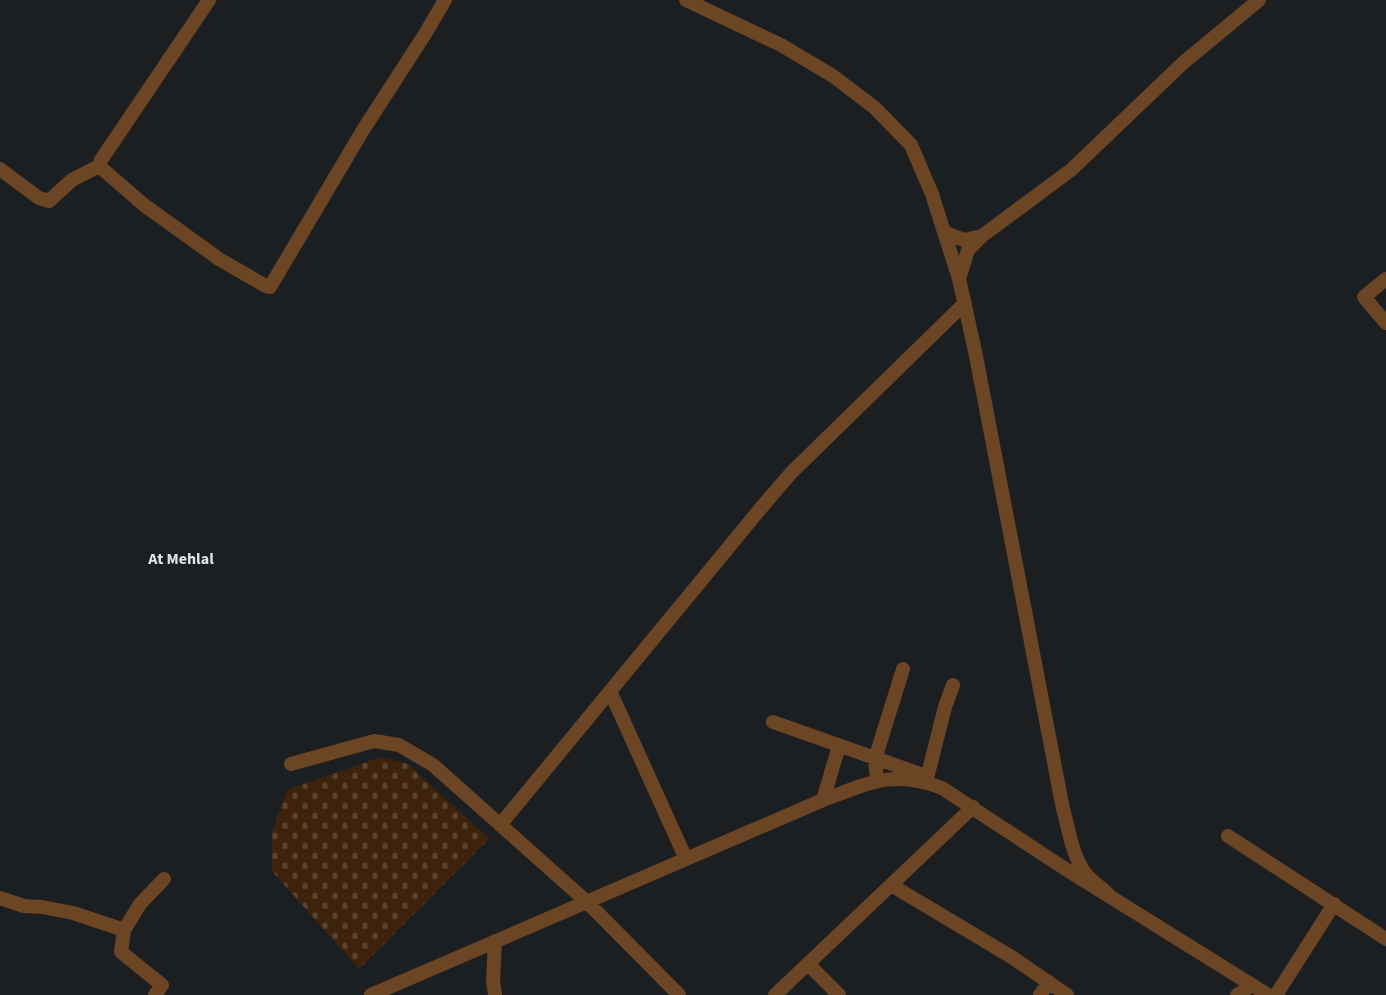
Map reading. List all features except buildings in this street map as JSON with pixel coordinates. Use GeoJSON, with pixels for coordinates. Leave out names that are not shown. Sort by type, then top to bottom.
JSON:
{"type":"FeatureCollection","features":[{"type":"Feature","properties":{"kind":"street"},"geometry":{"type":"LineString","coordinates":[[0,169],[39,198],[49,201],[72,180],[99,166],[101,160],[209,0]]}},
{"type":"Feature","properties":{"kind":"street"},"geometry":{"type":"LineString","coordinates":[[99,166],[144,205],[219,259],[270,287],[363,130],[445,0]]}},
{"type":"Feature","properties":{"kind":"street"},"geometry":{"type":"LineString","coordinates":[[686,0],[781,45],[833,76],[875,108],[912,145],[932,194],[959,279],[1063,809],[1074,851],[1086,874],[1109,895]]}},
{"type":"Feature","properties":{"kind":"street"},"geometry":{"type":"LineString","coordinates":[[959,279],[968,250],[982,236],[1071,170],[1183,63],[1259,0]]}},
{"type":"Feature","properties":{"kind":"street"},"geometry":{"type":"LineString","coordinates":[[946,234],[964,240],[982,236]]}},
{"type":"Feature","properties":{"kind":"street"},"geometry":{"type":"LineString","coordinates":[[1386,279],[1364,297],[1386,323]]}},
{"type":"Feature","properties":{"kind":"street"},"geometry":{"type":"LineString","coordinates":[[500,825],[791,473],[964,303]]}},
{"type":"Feature","properties":{"kind":"street"},"geometry":{"type":"LineString","coordinates":[[877,780],[875,759],[903,669]]}},
{"type":"Feature","properties":{"kind":"street"},"geometry":{"type":"LineString","coordinates":[[926,779],[945,707],[953,685]]}},
{"type":"Feature","properties":{"kind":"street"},"geometry":{"type":"LineString","coordinates":[[610,691],[686,859]]}},
{"type":"Feature","properties":{"kind":"street"},"geometry":{"type":"LineString","coordinates":[[773,722],[926,779],[973,807],[1064,868],[1268,995]]}},
{"type":"Feature","properties":{"kind":"street"},"geometry":{"type":"LineString","coordinates":[[291,764],[374,741],[398,745],[433,765],[586,902],[679,995]]}},
{"type":"Feature","properties":{"kind":"street"},"geometry":{"type":"LineString","coordinates":[[824,800],[839,746]]}},
{"type":"Feature","properties":{"kind":"street"},"geometry":{"type":"LineString","coordinates":[[371,995],[824,800],[877,780],[899,778],[926,779]]}},
{"type":"Feature","properties":{"kind":"street"},"geometry":{"type":"LineString","coordinates":[[775,995],[973,807]]}},
{"type":"Feature","properties":{"kind":"street"},"geometry":{"type":"LineString","coordinates":[[1228,836],[1386,939]]}},
{"type":"Feature","properties":{"kind":"street"},"geometry":{"type":"LineString","coordinates":[[1064,868],[1074,851]]}},
{"type":"Feature","properties":{"kind":"street"},"geometry":{"type":"LineString","coordinates":[[155,995],[162,985],[121,952],[124,930],[140,904],[164,878]]}},
{"type":"Feature","properties":{"kind":"street"},"geometry":{"type":"LineString","coordinates":[[891,885],[1010,956],[1067,995]]}},
{"type":"Feature","properties":{"kind":"street"},"geometry":{"type":"LineString","coordinates":[[0,898],[24,906],[42,907],[73,913],[124,930]]}},
{"type":"Feature","properties":{"kind":"street"},"geometry":{"type":"LineString","coordinates":[[1276,995],[1334,904]]}},
{"type":"Feature","properties":{"kind":"street"},"geometry":{"type":"LineString","coordinates":[[495,941],[493,980],[495,995]]}},
{"type":"Feature","properties":{"kind":"street"},"geometry":{"type":"LineString","coordinates":[[808,964],[839,995]]}},
{"type":"Feature","properties":{"kind":"street"},"geometry":{"type":"LineString","coordinates":[[1040,995],[1049,982]]}},
{"type":"Feature","properties":{"kind":"street"},"geometry":{"type":"LineString","coordinates":[[1237,995],[1252,985]]}},
{"type":"Feature","properties":{"kind":"green space"},"geometry":{"type":"Polygon","coordinates":[[[381,757],[408,764],[489,839],[359,969],[272,871],[272,832],[287,790],[381,757]]]}},
{"type":"Feature","properties":{"kind":"district","name":"At Mehlal"},"geometry":{"type":"Point","coordinates":[181,558]}}]}
